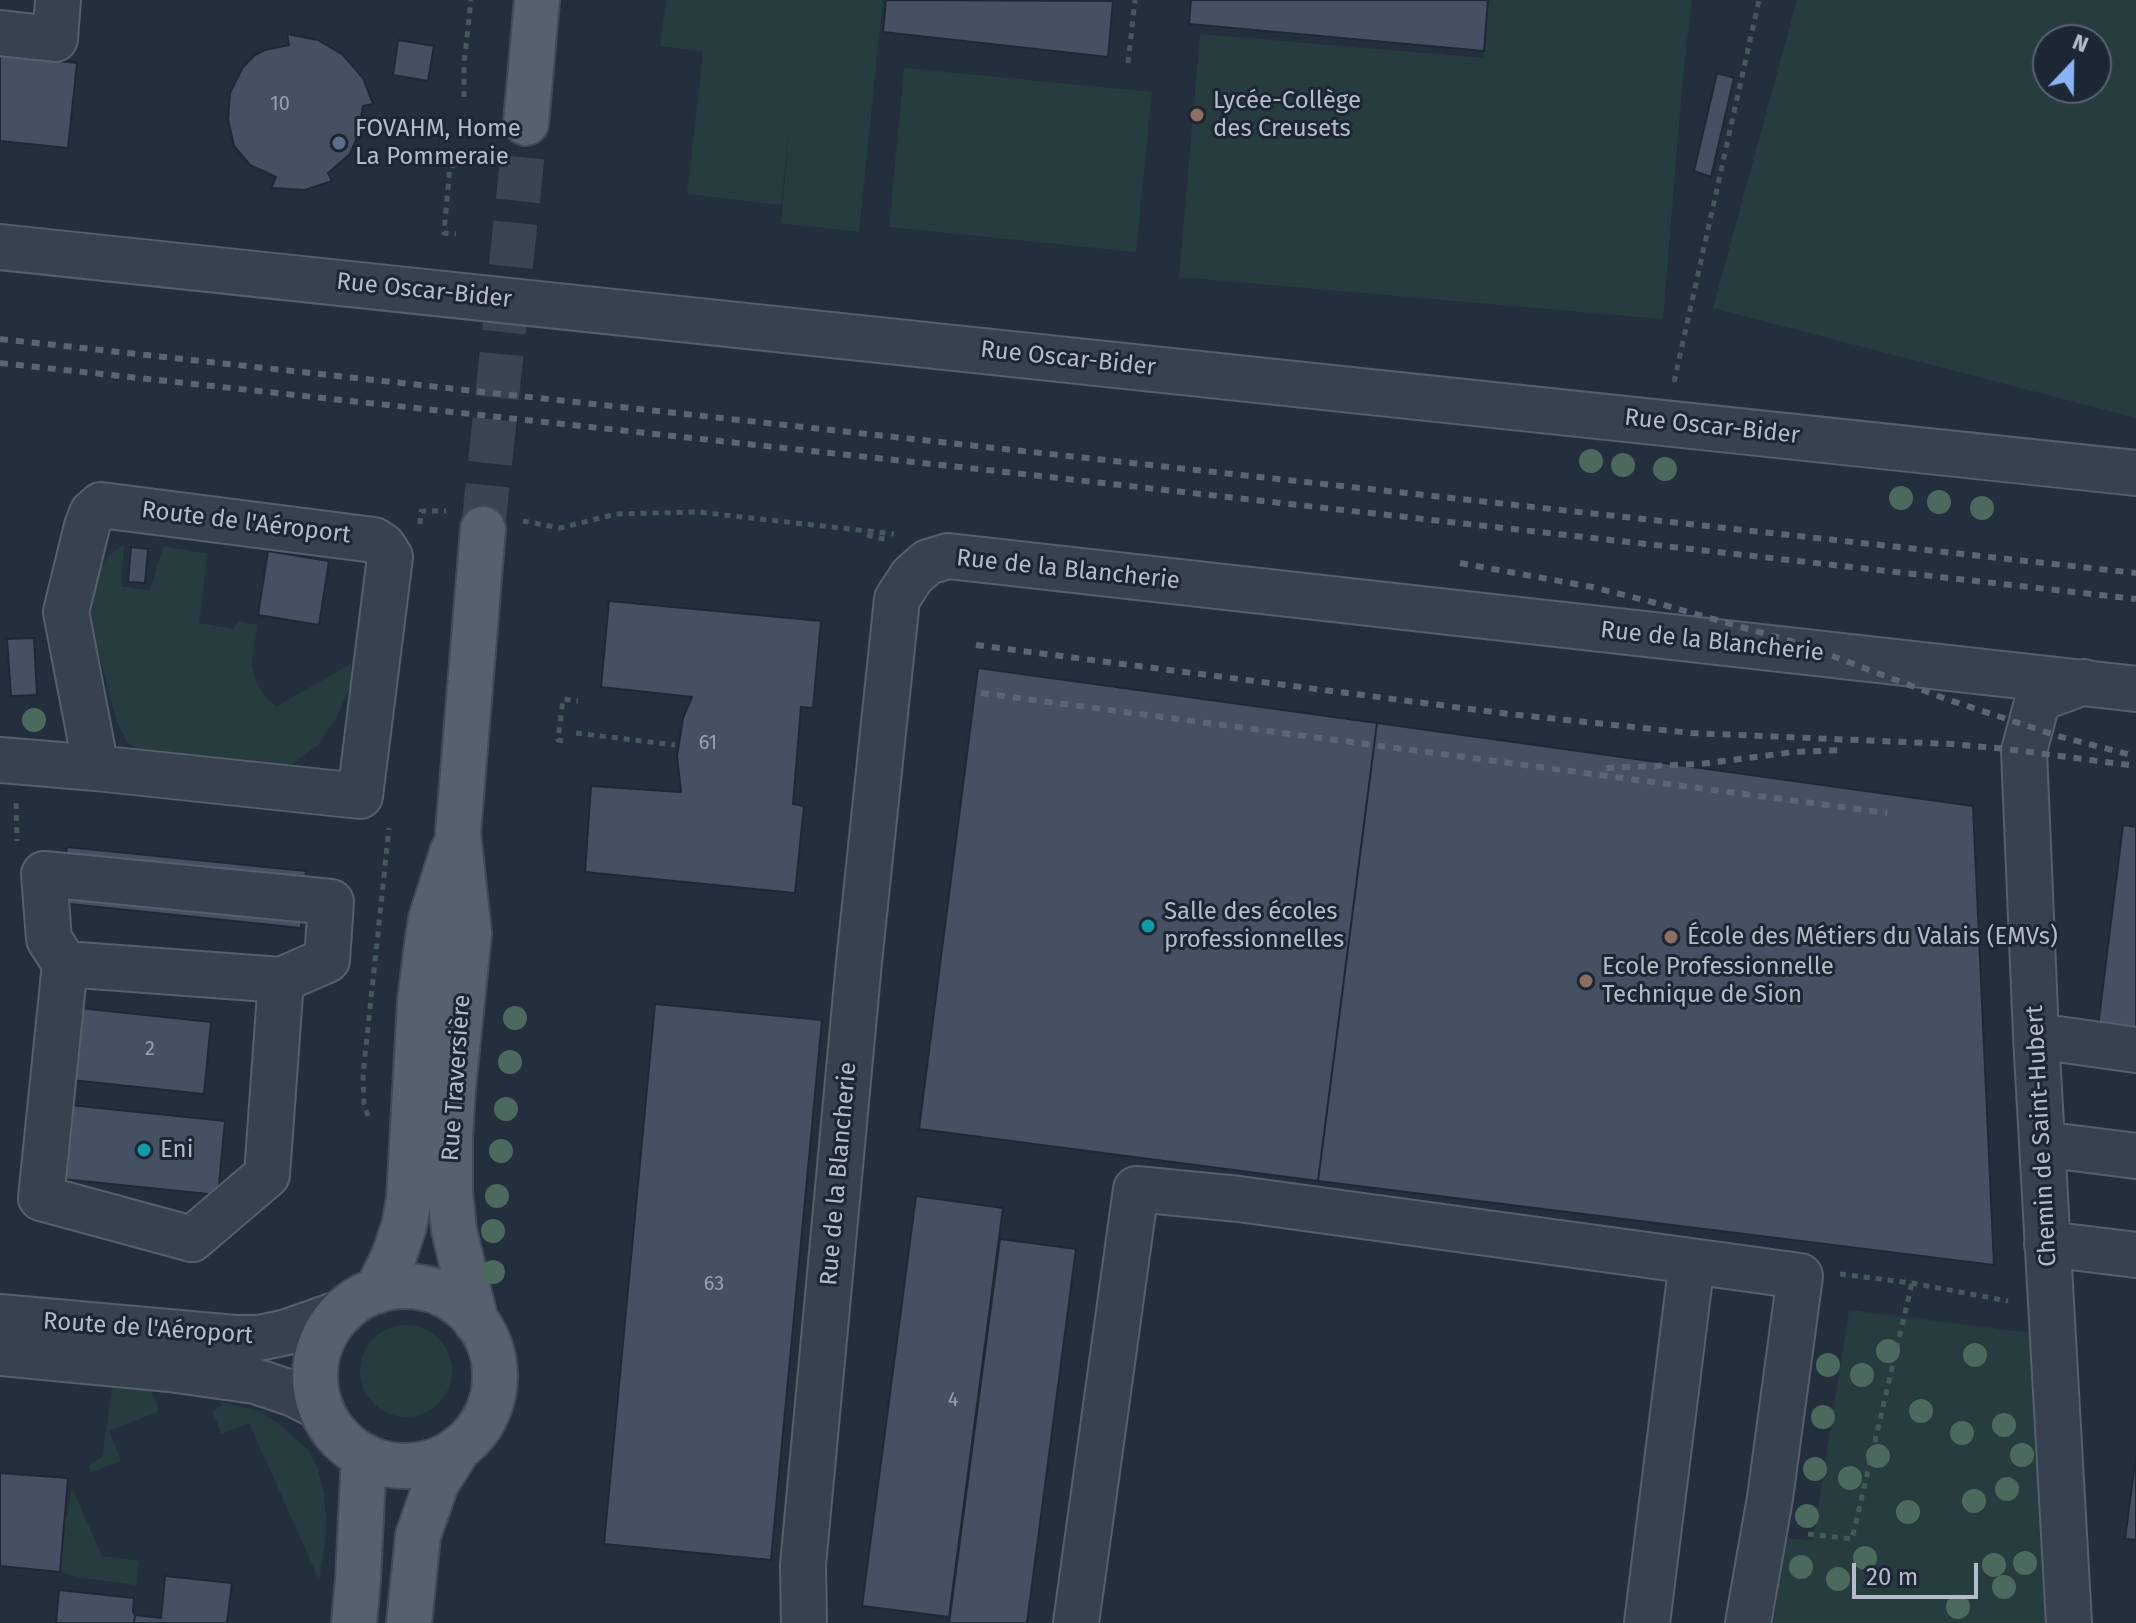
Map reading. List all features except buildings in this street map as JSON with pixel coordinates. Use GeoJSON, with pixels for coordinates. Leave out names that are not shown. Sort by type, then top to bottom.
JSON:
{"type":"FeatureCollection","features":[{"type":"Feature","properties":{"kind":"main road"},"geometry":{"type":"LineString","coordinates":[[526,123],[537,0]]}},
{"type":"Feature","properties":{"kind":"main road","name":"Rue Traversière"},"geometry":{"type":"LineString","coordinates":[[476,1322],[454,1230],[450,1136],[469,933],[458,833],[487,520]]}},
{"type":"Feature","properties":{"kind":"main road","name":"Rue Traversière"},"geometry":{"type":"LineString","coordinates":[[377,1291],[394,1256],[409,1199],[420,1001],[427,945],[431,919],[458,833]]}},
{"type":"Feature","properties":{"kind":"main road"},"geometry":{"type":"LineString","coordinates":[[409,1623],[418,1536],[436,1484],[458,1449],[479,1427],[487,1413],[495,1383],[492,1351],[468,1311],[427,1289],[411,1286],[377,1291],[352,1303],[326,1332],[318,1354],[315,1378],[321,1408],[336,1433],[364,1456],[387,1464],[412,1465],[436,1461],[458,1449]]}},
{"type":"Feature","properties":{"kind":"main road"},"geometry":{"type":"LineString","coordinates":[[354,1623],[364,1456]]}},
{"type":"Feature","properties":{"kind":"street"},"geometry":{"type":"LineString","coordinates":[[0,33],[55,39],[58,0]]}},
{"type":"Feature","properties":{"kind":"street","name":"Rue Oscar-Bider"},"geometry":{"type":"LineString","coordinates":[[0,247],[2136,473]]}},
{"type":"Feature","properties":{"kind":"street","name":"Route de l'Aéroport"},"geometry":{"type":"LineString","coordinates":[[0,760],[360,796],[390,557],[383,546],[374,540],[101,505],[92,513],[87,526],[66,612],[96,768]]}},
{"type":"Feature","properties":{"kind":"street","name":"Rue de la Blancherie"},"geometry":{"type":"LineString","coordinates":[[804,1623],[804,1549],[859,962],[897,599],[912,576],[928,562],[948,556],[2136,689]]}},
{"type":"Feature","properties":{"kind":"street","name":"Chemin de Saint-Hubert"},"geometry":{"type":"LineString","coordinates":[[2069,1623],[2036,1036],[2024,751],[2038,699],[2084,682]]}},
{"type":"Feature","properties":{"kind":"street"},"geometry":{"type":"LineString","coordinates":[[65,964],[281,980],[327,960],[331,902],[44,874],[49,939],[65,964],[41,1198],[192,1239],[267,1175],[281,980]]}},
{"type":"Feature","properties":{"kind":"street"},"geometry":{"type":"LineString","coordinates":[[2036,1036],[2136,1050]]}},
{"type":"Feature","properties":{"kind":"street"},"geometry":{"type":"LineString","coordinates":[[2042,1144],[2136,1156]]}},
{"type":"Feature","properties":{"kind":"street"},"geometry":{"type":"LineString","coordinates":[[1076,1623],[1136,1189],[1239,1199],[1800,1276],[1770,1498],[1748,1623]]}},
{"type":"Feature","properties":{"kind":"street"},"geometry":{"type":"LineString","coordinates":[[2047,1244],[2136,1255]]}},
{"type":"Feature","properties":{"kind":"street"},"geometry":{"type":"LineString","coordinates":[[1647,1623],[1692,1261]]}},
{"type":"Feature","properties":{"kind":"street","name":"Route de l'Aéroport"},"geometry":{"type":"LineString","coordinates":[[0,1317],[259,1338],[287,1332],[341,1313]]}},
{"type":"Feature","properties":{"kind":"street","name":"Route de l'Aéroport"},"geometry":{"type":"LineString","coordinates":[[0,1353],[170,1369],[255,1381],[321,1408]]}},
{"type":"Feature","properties":{"kind":"path"},"geometry":{"type":"LineString","coordinates":[[464,97],[464,63],[471,0]]}},
{"type":"Feature","properties":{"kind":"path"},"geometry":{"type":"LineString","coordinates":[[1128,63],[1135,0]]}},
{"type":"Feature","properties":{"kind":"path"},"geometry":{"type":"LineString","coordinates":[[1672,390],[1759,0]]}},
{"type":"Feature","properties":{"kind":"path"},"geometry":{"type":"LineString","coordinates":[[455,166],[450,165],[444,233],[456,234]]}},
{"type":"Feature","properties":{"kind":"path"},"geometry":{"type":"LineString","coordinates":[[420,525],[421,511],[560,528],[616,514],[698,512],[851,530]]}},
{"type":"Feature","properties":{"kind":"path"},"geometry":{"type":"LineString","coordinates":[[563,741],[558,740],[563,699],[578,701]]}},
{"type":"Feature","properties":{"kind":"path"},"geometry":{"type":"LineString","coordinates":[[576,733],[675,745]]}},
{"type":"Feature","properties":{"kind":"path"},"geometry":{"type":"LineString","coordinates":[[372,1128],[364,1104],[363,1075],[390,815]]}},
{"type":"Feature","properties":{"kind":"path"},"geometry":{"type":"LineString","coordinates":[[1800,1276],[1848,1274],[2011,1301]]}},
{"type":"Feature","properties":{"kind":"path"},"geometry":{"type":"LineString","coordinates":[[1805,1534],[1852,1539],[1912,1283]]}},
{"type":"Feature","properties":{"kind":"green space"},"geometry":{"type":"Polygon","coordinates":[[[666,0],[883,0],[859,232],[781,223],[790,121],[781,205],[687,194],[703,51],[660,46],[666,0]]]}},
{"type":"Feature","properties":{"kind":"green space"},"geometry":{"type":"Polygon","coordinates":[[[1488,0],[1692,0],[1663,319],[1179,277],[1200,34],[1483,58],[1488,0]]]}},
{"type":"Feature","properties":{"kind":"green space"},"geometry":{"type":"Polygon","coordinates":[[[1797,0],[2136,0],[2136,418],[1713,308],[1797,0]]]}},
{"type":"Feature","properties":{"kind":"green space"},"geometry":{"type":"Polygon","coordinates":[[[904,68],[1152,92],[1136,252],[889,227],[904,68]]]}},
{"type":"Feature","properties":{"kind":"green space"},"geometry":{"type":"Polygon","coordinates":[[[124,545],[121,586],[150,591],[163,546],[208,554],[199,623],[234,629],[238,621],[257,625],[252,666],[256,682],[266,698],[277,706],[351,664],[351,684],[337,717],[318,745],[292,764],[277,769],[144,752],[128,743],[117,723],[87,608],[92,582],[108,556],[124,545]]]}},
{"type":"Feature","properties":{"kind":"green space"},"geometry":{"type":"Polygon","coordinates":[[[1849,1310],[2032,1333],[2045,1623],[1773,1623],[1785,1538],[1813,1541],[1849,1310]]]}},
{"type":"Feature","properties":{"kind":"green space"},"geometry":{"type":"Polygon","coordinates":[[[406,1325],[423,1329],[438,1339],[448,1354],[452,1371],[448,1388],[438,1403],[423,1413],[406,1417],[389,1413],[374,1403],[364,1388],[360,1371],[364,1354],[374,1339],[389,1329],[406,1325]]]}},
{"type":"Feature","properties":{"kind":"green space"},"geometry":{"type":"Polygon","coordinates":[[[113,1380],[149,1387],[159,1409],[109,1431],[121,1461],[90,1473],[89,1465],[102,1457],[113,1380]]]}},
{"type":"Feature","properties":{"kind":"green space"},"geometry":{"type":"Polygon","coordinates":[[[224,1403],[259,1411],[278,1423],[307,1449],[317,1466],[324,1492],[327,1529],[319,1580],[249,1423],[221,1434],[213,1412],[224,1403]]]}},
{"type":"Feature","properties":{"kind":"green space"},"geometry":{"type":"Polygon","coordinates":[[[72,1488],[102,1556],[139,1561],[136,1585],[60,1572],[65,1519],[72,1488]]]}},
{"type":"Feature","properties":{"kind":"tunnel"},"geometry":{"type":"LineString","coordinates":[[483,529],[526,123]]}},
{"type":"Feature","properties":{"kind":"railway"},"geometry":{"type":"LineString","coordinates":[[0,339],[2136,573]]}},
{"type":"Feature","properties":{"kind":"railway"},"geometry":{"type":"LineString","coordinates":[[0,363],[2136,599]]}},
{"type":"Feature","properties":{"kind":"railway"},"geometry":{"type":"LineString","coordinates":[[1460,563],[1592,587],[1801,644],[1946,699],[2058,736],[2135,756]]}},
{"type":"Feature","properties":{"kind":"railway"},"geometry":{"type":"LineString","coordinates":[[976,645],[1509,714],[1691,733],[1951,744],[2136,766]]}},
{"type":"Feature","properties":{"kind":"railway"},"geometry":{"type":"LineString","coordinates":[[981,693],[1887,813]]}},
{"type":"Feature","properties":{"kind":"railway"},"geometry":{"type":"LineString","coordinates":[[1606,768],[1700,764],[1794,752],[1845,750]]}},
{"type":"Feature","properties":{"kind":"place","name":"Lycée-Collège des Creusets"},"geometry":{"type":"Point","coordinates":[1197,115]}},
{"type":"Feature","properties":{"kind":"place","name":"FOVAHM, Home La Pommeraie"},"geometry":{"type":"Point","coordinates":[339,143]}},
{"type":"Feature","properties":{"kind":"place","name":"Salle des écoles professionnelles"},"geometry":{"type":"Point","coordinates":[1148,926]}},
{"type":"Feature","properties":{"kind":"place","name":"École des Métiers du Valais (EMVs)"},"geometry":{"type":"Point","coordinates":[1671,937]}},
{"type":"Feature","properties":{"kind":"place","name":"Ecole Professionnelle Technique de Sion"},"geometry":{"type":"Point","coordinates":[1586,981]}},
{"type":"Feature","properties":{"kind":"place","name":"Eni"},"geometry":{"type":"Point","coordinates":[144,1150]}}]}
